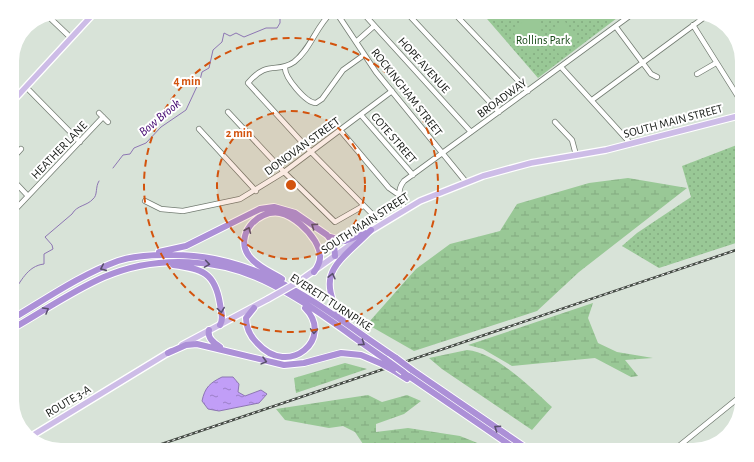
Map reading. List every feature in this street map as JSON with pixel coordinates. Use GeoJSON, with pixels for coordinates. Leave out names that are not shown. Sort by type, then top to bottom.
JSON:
{"type":"FeatureCollection","features":[{"type":"Feature","properties":{"kind":"highway"},"geometry":{"type":"LineString","coordinates":[[120,261],[144,254],[186,246],[260,209],[267,207],[288,210],[327,235],[338,240],[348,241],[371,230]]}},
{"type":"Feature","properties":{"kind":"highway"},"geometry":{"type":"LineString","coordinates":[[292,288],[284,280],[261,267],[247,252],[245,246],[245,236],[250,224],[256,219],[269,213],[278,213],[291,218],[303,227],[316,242],[320,253],[321,262],[314,272]]}},
{"type":"Feature","properties":{"kind":"highway"},"geometry":{"type":"LineString","coordinates":[[346,325],[332,300],[330,289],[331,275],[339,259],[371,230]]}},
{"type":"Feature","properties":{"kind":"highway"},"geometry":{"type":"LineString","coordinates":[[327,235],[334,244],[335,256]]}},
{"type":"Feature","properties":{"kind":"highway","name":"EVERETT TURNPIKE"},"geometry":{"type":"LineString","coordinates":[[19,315],[81,278],[120,261],[153,255],[173,254],[217,258],[248,266],[292,288],[519,443]]}},
{"type":"Feature","properties":{"kind":"highway","name":"EVERETT TURNPIKE"},"geometry":{"type":"LineString","coordinates":[[19,325],[104,277],[153,264],[189,262],[210,264],[252,276],[284,291],[383,362],[403,372],[507,443]]}},
{"type":"Feature","properties":{"kind":"highway"},"geometry":{"type":"LineString","coordinates":[[153,264],[194,269],[208,275],[214,282],[218,293],[222,318],[220,325]]}},
{"type":"Feature","properties":{"kind":"highway"},"geometry":{"type":"LineString","coordinates":[[254,308],[248,314],[246,321],[250,333],[258,344],[268,353],[278,358],[289,358],[300,354],[307,349],[312,340],[314,323],[307,309],[284,291]]}},
{"type":"Feature","properties":{"kind":"highway"},"geometry":{"type":"LineString","coordinates":[[209,330],[208,336],[212,341],[226,351]]}},
{"type":"Feature","properties":{"kind":"highway"},"geometry":{"type":"LineString","coordinates":[[168,353],[194,344],[284,365],[304,364],[341,353],[361,355],[383,362],[454,411],[494,434]]}},
{"type":"Feature","properties":{"kind":"main road"},"geometry":{"type":"LineString","coordinates":[[19,94],[89,19]]}},
{"type":"Feature","properties":{"kind":"main road","name":"SOUTH MAIN STREET"},"geometry":{"type":"LineString","coordinates":[[117,383],[209,330],[254,308],[298,282],[371,230],[405,209],[436,193],[510,168],[631,144],[735,117]]}},
{"type":"Feature","properties":{"kind":"main road","name":"ROUTE 3-A"},"geometry":{"type":"LineString","coordinates":[[35,434],[117,383]]}},
{"type":"Feature","properties":{"kind":"street"},"geometry":{"type":"LineString","coordinates":[[325,19],[300,56],[285,67],[265,68],[248,82],[311,152],[381,224]]}},
{"type":"Feature","properties":{"kind":"street","name":"ROCKINGHAM STREET"},"geometry":{"type":"LineString","coordinates":[[341,19],[364,55],[392,92],[466,182]]}},
{"type":"Feature","properties":{"kind":"street","name":"HOPE AVENUE"},"geometry":{"type":"LineString","coordinates":[[368,19],[471,132]]}},
{"type":"Feature","properties":{"kind":"street"},"geometry":{"type":"LineString","coordinates":[[413,19],[499,112]]}},
{"type":"Feature","properties":{"kind":"street"},"geometry":{"type":"LineString","coordinates":[[460,19],[528,91]]}},
{"type":"Feature","properties":{"kind":"street","name":"BROADWAY"},"geometry":{"type":"LineString","coordinates":[[399,196],[402,184],[413,175],[627,19]]}},
{"type":"Feature","properties":{"kind":"street"},"geometry":{"type":"LineString","coordinates":[[592,100],[701,19]]}},
{"type":"Feature","properties":{"kind":"street"},"geometry":{"type":"LineString","coordinates":[[52,20],[72,38]]}},
{"type":"Feature","properties":{"kind":"street"},"geometry":{"type":"LineString","coordinates":[[693,25],[735,92]]}},
{"type":"Feature","properties":{"kind":"street"},"geometry":{"type":"LineString","coordinates":[[356,42],[374,26]]}},
{"type":"Feature","properties":{"kind":"street"},"geometry":{"type":"LineString","coordinates":[[616,27],[650,74],[657,77]]}},
{"type":"Feature","properties":{"kind":"street"},"geometry":{"type":"LineString","coordinates":[[285,67],[287,78],[310,101],[316,103],[322,99],[343,70],[364,55]]}},
{"type":"Feature","properties":{"kind":"street"},"geometry":{"type":"LineString","coordinates":[[697,74],[716,63]]}},
{"type":"Feature","properties":{"kind":"street"},"geometry":{"type":"LineString","coordinates":[[561,67],[631,144]]}},
{"type":"Feature","properties":{"kind":"street"},"geometry":{"type":"LineString","coordinates":[[26,87],[80,142]]}},
{"type":"Feature","properties":{"kind":"street","name":"DONOVAN STREET"},"geometry":{"type":"LineString","coordinates":[[144,201],[161,209],[183,211],[218,205],[240,199],[256,191],[284,172],[392,92]]}},
{"type":"Feature","properties":{"kind":"street"},"geometry":{"type":"LineString","coordinates":[[228,112],[284,172],[335,222],[363,206]]}},
{"type":"Feature","properties":{"kind":"street","name":"HEATHER LANE"},"geometry":{"type":"LineString","coordinates":[[99,113],[108,122]]}},
{"type":"Feature","properties":{"kind":"street","name":"COTE STREET"},"geometry":{"type":"LineString","coordinates":[[361,115],[413,175]]}},
{"type":"Feature","properties":{"kind":"street","name":"HEATHER LANE"},"geometry":{"type":"LineString","coordinates":[[19,206],[103,117]]}},
{"type":"Feature","properties":{"kind":"street"},"geometry":{"type":"LineString","coordinates":[[555,122],[572,140],[576,155]]}},
{"type":"Feature","properties":{"kind":"street"},"geometry":{"type":"LineString","coordinates":[[199,129],[256,191]]}},
{"type":"Feature","properties":{"kind":"street"},"geometry":{"type":"LineString","coordinates":[[340,130],[389,188],[399,196],[405,209]]}},
{"type":"Feature","properties":{"kind":"street"},"geometry":{"type":"LineString","coordinates":[[19,186],[28,196]]}},
{"type":"Feature","properties":{"kind":"street"},"geometry":{"type":"LineString","coordinates":[[683,443],[735,402]]}},
{"type":"Feature","properties":{"kind":"green space","name":"Rollins Park"},"geometry":{"type":"Polygon","coordinates":[[[487,19],[616,19],[538,78],[487,19]]]}},
{"type":"Feature","properties":{"kind":"green space"},"geometry":{"type":"Polygon","coordinates":[[[527,19],[538,19],[541,34],[537,44],[529,53],[512,31],[527,19]]]}},
{"type":"Feature","properties":{"kind":"green space"},"geometry":{"type":"Polygon","coordinates":[[[563,19],[579,40],[561,56],[554,47],[553,38],[556,28],[563,19]]]}},
{"type":"Feature","properties":{"kind":"green space"},"geometry":{"type":"Polygon","coordinates":[[[735,146],[735,243],[659,268],[622,246],[637,233],[691,197],[682,166],[735,146]]]}},
{"type":"Feature","properties":{"kind":"green space"},"geometry":{"type":"Polygon","coordinates":[[[628,178],[687,188],[579,272],[537,311],[414,351],[372,327],[369,322],[416,269],[450,244],[500,231],[517,204],[589,183],[628,178]]]}},
{"type":"Feature","properties":{"kind":"green space"},"geometry":{"type":"Polygon","coordinates":[[[593,303],[588,318],[598,343],[617,352],[653,358],[625,360],[638,376],[631,377],[595,358],[512,366],[483,349],[468,345],[593,303]]]}},
{"type":"Feature","properties":{"kind":"green space"},"geometry":{"type":"Polygon","coordinates":[[[467,350],[478,352],[501,364],[552,407],[532,430],[442,369],[429,358],[467,350]]]}},
{"type":"Feature","properties":{"kind":"green space"},"geometry":{"type":"Polygon","coordinates":[[[345,363],[367,369],[296,393],[294,378],[345,363]]]}},
{"type":"Feature","properties":{"kind":"green space"},"geometry":{"type":"Polygon","coordinates":[[[368,395],[382,402],[407,395],[421,401],[404,414],[376,424],[376,432],[408,428],[460,436],[478,443],[362,443],[355,432],[343,426],[329,428],[285,420],[276,409],[368,395]]]}},
{"type":"Feature","properties":{"kind":"water"},"geometry":{"type":"Polygon","coordinates":[[[222,377],[233,377],[239,384],[238,392],[245,396],[261,390],[267,394],[259,403],[219,411],[208,409],[202,401],[206,389],[214,381],[222,377]]]}},
{"type":"Feature","properties":{"kind":"waterway","name":"Bow Brook"},"geometry":{"type":"LineString","coordinates":[[113,168],[123,155],[130,154],[134,148],[146,143],[161,127],[186,110],[200,80],[202,72],[209,68],[213,50],[222,42],[224,33],[230,36],[236,33],[244,37],[266,28],[277,28],[280,23],[280,19]]}},
{"type":"Feature","properties":{"kind":"waterway","name":"Bow Brook"},"geometry":{"type":"LineString","coordinates":[[19,284],[29,271],[38,265],[44,264],[44,254],[53,249],[52,245],[45,237],[74,211],[95,197],[99,181]]}},
{"type":"Feature","properties":{"kind":"railway"},"geometry":{"type":"LineString","coordinates":[[165,443],[735,250]]}}]}
